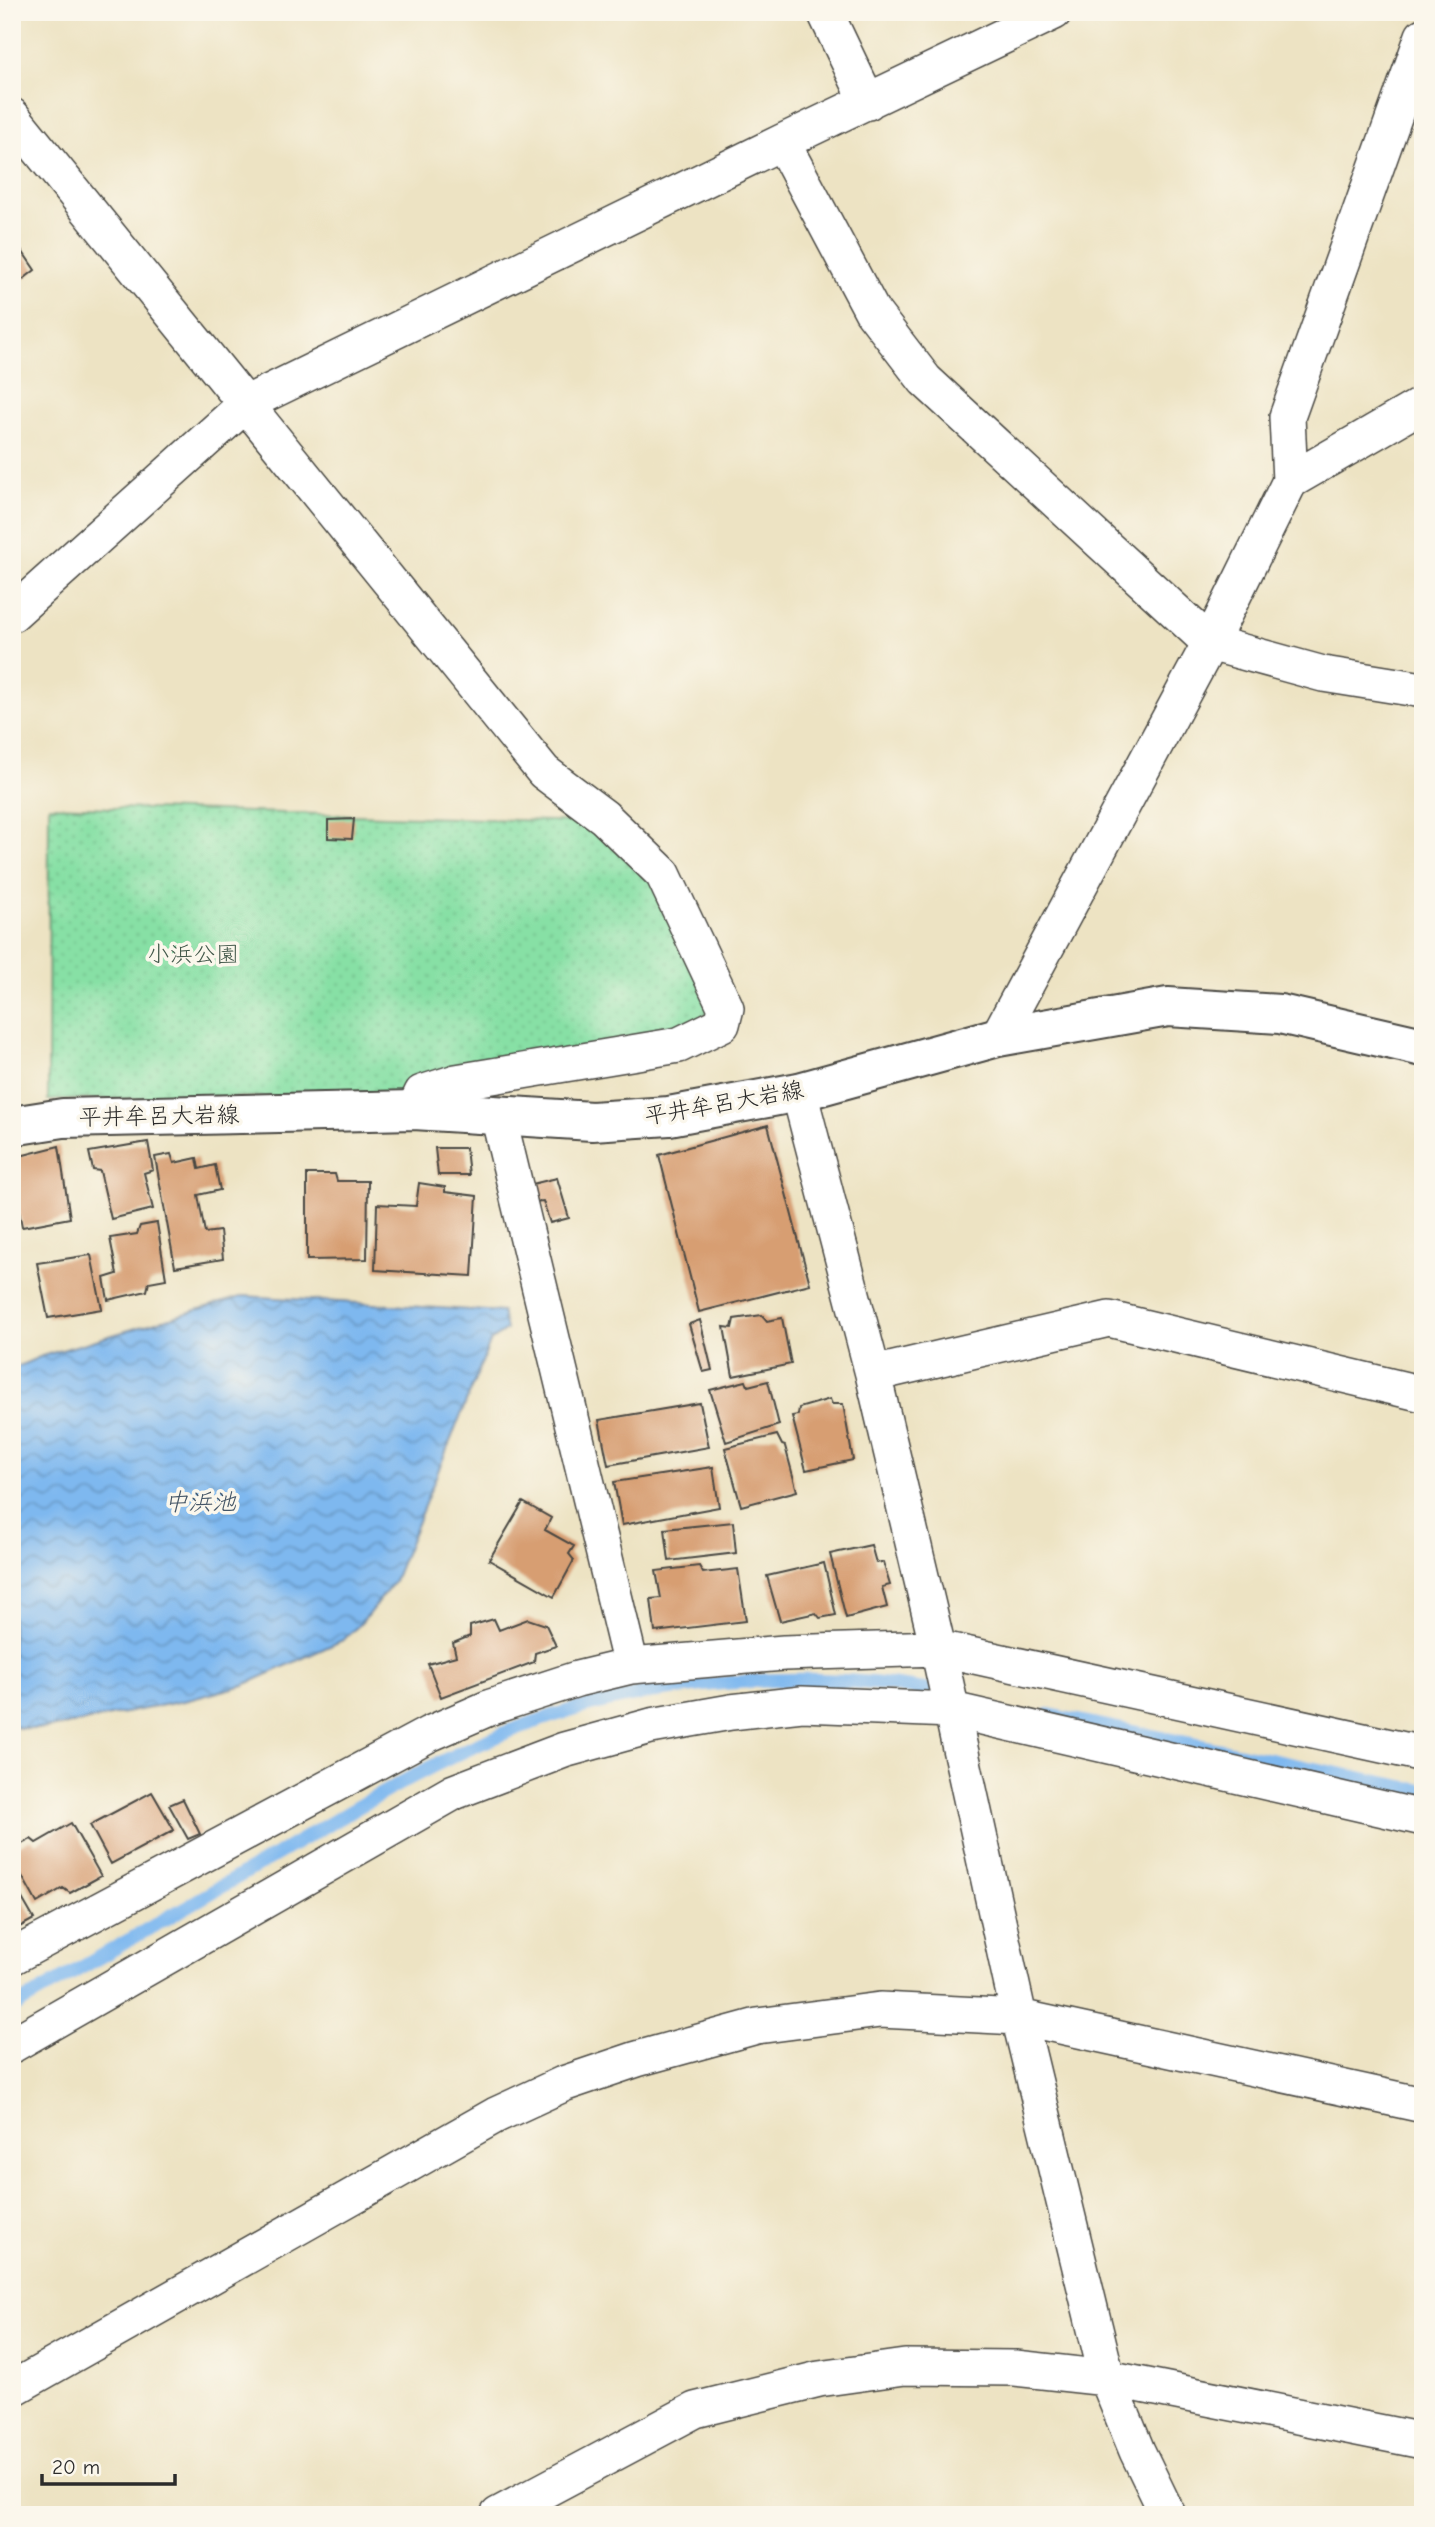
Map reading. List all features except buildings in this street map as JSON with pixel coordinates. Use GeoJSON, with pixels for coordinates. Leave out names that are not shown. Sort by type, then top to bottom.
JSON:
{"type":"FeatureCollection","features":[{"type":"Feature","properties":{"kind":"main road","name":"平井牟呂大岩線"},"geometry":{"type":"LineString","coordinates":[[12,1126],[63,1118],[414,1110],[592,1121],[669,1116],[799,1091],[998,1037],[1168,1007],[1280,1014],[1423,1047]]}},
{"type":"Feature","properties":{"kind":"street"},"geometry":{"type":"LineString","coordinates":[[825,12],[868,102]]}},
{"type":"Feature","properties":{"kind":"street"},"geometry":{"type":"LineString","coordinates":[[12,614],[247,403],[1054,12]]}},
{"type":"Feature","properties":{"kind":"street"},"geometry":{"type":"LineString","coordinates":[[998,1037],[1210,643],[1290,481],[1287,418],[1423,36]]}},
{"type":"Feature","properties":{"kind":"street"},"geometry":{"type":"LineString","coordinates":[[12,116],[544,772],[604,817],[663,874],[726,1007],[722,1024],[678,1045],[456,1082],[422,1093],[414,1110]]}},
{"type":"Feature","properties":{"kind":"street"},"geometry":{"type":"LineString","coordinates":[[782,142],[872,311],[925,380],[1210,643],[1323,674],[1423,690]]}},
{"type":"Feature","properties":{"kind":"street"},"geometry":{"type":"LineString","coordinates":[[1290,481],[1423,404]]}},
{"type":"Feature","properties":{"kind":"street"},"geometry":{"type":"LineString","coordinates":[[799,1091],[873,1374],[938,1648],[1019,2017],[1107,2378],[1167,2514]]}},
{"type":"Feature","properties":{"kind":"street"},"geometry":{"type":"LineString","coordinates":[[498,1115],[631,1666]]}},
{"type":"Feature","properties":{"kind":"street"},"geometry":{"type":"LineString","coordinates":[[873,1374],[1109,1319],[1423,1394]]}},
{"type":"Feature","properties":{"kind":"street"},"geometry":{"type":"LineString","coordinates":[[12,1957],[429,1734],[491,1707],[577,1679],[631,1666],[784,1653],[938,1648],[1423,1754]]}},
{"type":"Feature","properties":{"kind":"street"},"geometry":{"type":"LineString","coordinates":[[12,2045],[454,1791],[564,1750],[651,1726],[731,1712],[790,1705],[875,1705],[951,1710],[1423,1818]]}},
{"type":"Feature","properties":{"kind":"street"},"geometry":{"type":"LineString","coordinates":[[12,2389],[496,2115],[563,2084],[637,2059],[757,2025],[880,2010],[1019,2017],[1423,2105]]}},
{"type":"Feature","properties":{"kind":"street"},"geometry":{"type":"LineString","coordinates":[[498,2515],[695,2410],[819,2379],[905,2367],[1015,2368],[1107,2378],[1423,2441]]}},
{"type":"Feature","properties":{"kind":"green space","name":"小浜公園"},"geometry":{"type":"Polygon","coordinates":[[[49,806],[585,822],[657,882],[716,1008],[672,1037],[405,1095],[48,1100],[49,806]]]}},
{"type":"Feature","properties":{"kind":"water","name":"中浜池"},"geometry":{"type":"Polygon","coordinates":[[[244,1296],[502,1312],[506,1330],[491,1340],[393,1583],[362,1622],[343,1640],[244,1685],[188,1700],[62,1726],[34,1729],[12,1727],[12,1369],[42,1356],[244,1296]]]}},
{"type":"Feature","properties":{"kind":"waterway"},"geometry":{"type":"LineString","coordinates":[[12,2008],[394,1787],[476,1745],[556,1715],[666,1690],[723,1683],[838,1681],[893,1685],[946,1694]]}},
{"type":"Feature","properties":{"kind":"waterway"},"geometry":{"type":"LineString","coordinates":[[1049,1715],[1423,1791]]}}]}
